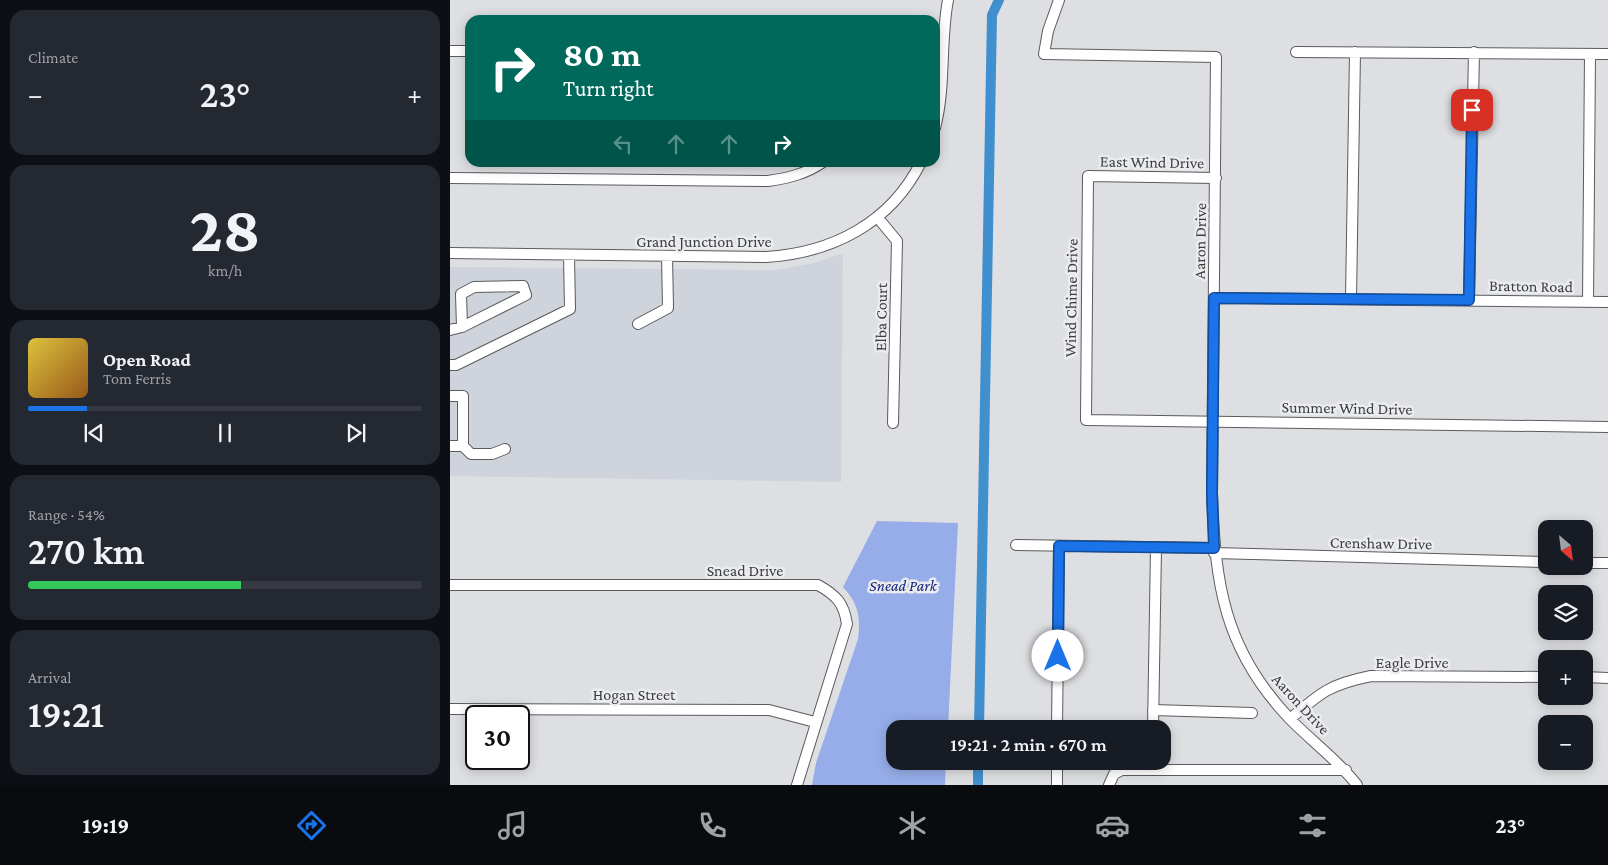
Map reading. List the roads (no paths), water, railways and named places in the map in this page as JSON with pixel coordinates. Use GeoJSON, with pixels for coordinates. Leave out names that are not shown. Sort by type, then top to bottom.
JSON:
{"type":"FeatureCollection","features":[{"type":"Feature","properties":{"kind":"street"},"geometry":{"type":"LineString","coordinates":[[940,48],[948,0]]}},
{"type":"Feature","properties":{"kind":"street","name":"Aaron Drive"},"geometry":{"type":"LineString","coordinates":[[1059,0],[1048,31],[1044,54],[1216,57],[1213,421],[1214,551],[1223,604],[1245,660],[1266,692],[1290,719],[1346,770],[1357,785]]}},
{"type":"Feature","properties":{"kind":"street"},"geometry":{"type":"LineString","coordinates":[[450,51],[465,51]]}},
{"type":"Feature","properties":{"kind":"street"},"geometry":{"type":"LineString","coordinates":[[1296,52],[1608,54]]}},
{"type":"Feature","properties":{"kind":"street"},"geometry":{"type":"LineString","coordinates":[[1351,298],[1355,52]]}},
{"type":"Feature","properties":{"kind":"street"},"geometry":{"type":"LineString","coordinates":[[1469,300],[1474,52]]}},
{"type":"Feature","properties":{"kind":"street"},"geometry":{"type":"LineString","coordinates":[[1588,302],[1590,54]]}},
{"type":"Feature","properties":{"kind":"street"},"geometry":{"type":"LineString","coordinates":[[450,178],[768,181],[790,178],[816,167]]}},
{"type":"Feature","properties":{"kind":"street","name":"Grand Junction Drive"},"geometry":{"type":"LineString","coordinates":[[450,253],[792,256],[835,243],[878,218],[898,198],[918,167]]}},
{"type":"Feature","properties":{"kind":"street","name":"East Wind Drive"},"geometry":{"type":"LineString","coordinates":[[1088,176],[1216,178]]}},
{"type":"Feature","properties":{"kind":"street","name":"Wind Chime Drive"},"geometry":{"type":"LineString","coordinates":[[1086,420],[1088,176]]}},
{"type":"Feature","properties":{"kind":"street","name":"Elba Court"},"geometry":{"type":"LineString","coordinates":[[878,218],[897,241],[893,423]]}},
{"type":"Feature","properties":{"kind":"street"},"geometry":{"type":"LineString","coordinates":[[450,365],[456,365],[570,309],[569,255]]}},
{"type":"Feature","properties":{"kind":"street"},"geometry":{"type":"LineString","coordinates":[[638,324],[668,308],[667,256]]}},
{"type":"Feature","properties":{"kind":"street"},"geometry":{"type":"LineString","coordinates":[[450,330],[462,327],[526,295],[523,286],[474,287],[461,294],[462,327]]}},
{"type":"Feature","properties":{"kind":"street","name":"Bratton Road"},"geometry":{"type":"LineString","coordinates":[[1214,298],[1608,302]]}},
{"type":"Feature","properties":{"kind":"street"},"geometry":{"type":"LineString","coordinates":[[450,396],[463,396],[463,446],[471,454],[492,454],[505,449]]}},
{"type":"Feature","properties":{"kind":"street","name":"Summer Wind Drive"},"geometry":{"type":"LineString","coordinates":[[1086,420],[1608,427]]}},
{"type":"Feature","properties":{"kind":"street"},"geometry":{"type":"LineString","coordinates":[[450,446],[463,446]]}},
{"type":"Feature","properties":{"kind":"street","name":"Crenshaw Drive"},"geometry":{"type":"LineString","coordinates":[[1016,545],[1538,562]]}},
{"type":"Feature","properties":{"kind":"street"},"geometry":{"type":"LineString","coordinates":[[1057,720],[1059,546]]}},
{"type":"Feature","properties":{"kind":"street"},"geometry":{"type":"LineString","coordinates":[[1152,720],[1156,548]]}},
{"type":"Feature","properties":{"kind":"street"},"geometry":{"type":"LineString","coordinates":[[1593,563],[1608,564]]}},
{"type":"Feature","properties":{"kind":"street","name":"Snead Drive"},"geometry":{"type":"LineString","coordinates":[[450,585],[818,585],[840,600],[845,610],[848,624],[844,642],[815,722],[797,785]]}},
{"type":"Feature","properties":{"kind":"street","name":"Eagle Drive"},"geometry":{"type":"LineString","coordinates":[[1290,719],[1320,693],[1346,681],[1372,676],[1538,677]]}},
{"type":"Feature","properties":{"kind":"street"},"geometry":{"type":"LineString","coordinates":[[1593,677],[1608,678]]}},
{"type":"Feature","properties":{"kind":"street","name":"Hogan Street"},"geometry":{"type":"LineString","coordinates":[[450,709],[769,710],[815,722]]}},
{"type":"Feature","properties":{"kind":"street"},"geometry":{"type":"LineString","coordinates":[[1153,710],[1252,713]]}},
{"type":"Feature","properties":{"kind":"street"},"geometry":{"type":"LineString","coordinates":[[1057,770],[1057,785]]}},
{"type":"Feature","properties":{"kind":"street"},"geometry":{"type":"LineString","coordinates":[[1109,785],[1114,774],[1122,770],[1346,770]]}},
{"type":"Feature","properties":{"kind":"waterway"},"geometry":{"type":"LineString","coordinates":[[979,720],[992,15],[999,0]]}},
{"type":"Feature","properties":{"kind":"waterway"},"geometry":{"type":"LineString","coordinates":[[978,770],[978,785]]}},
{"type":"Feature","properties":{"kind":"park label","name":"Snead Park"},"geometry":{"type":"Point","coordinates":[903,585]}}]}
